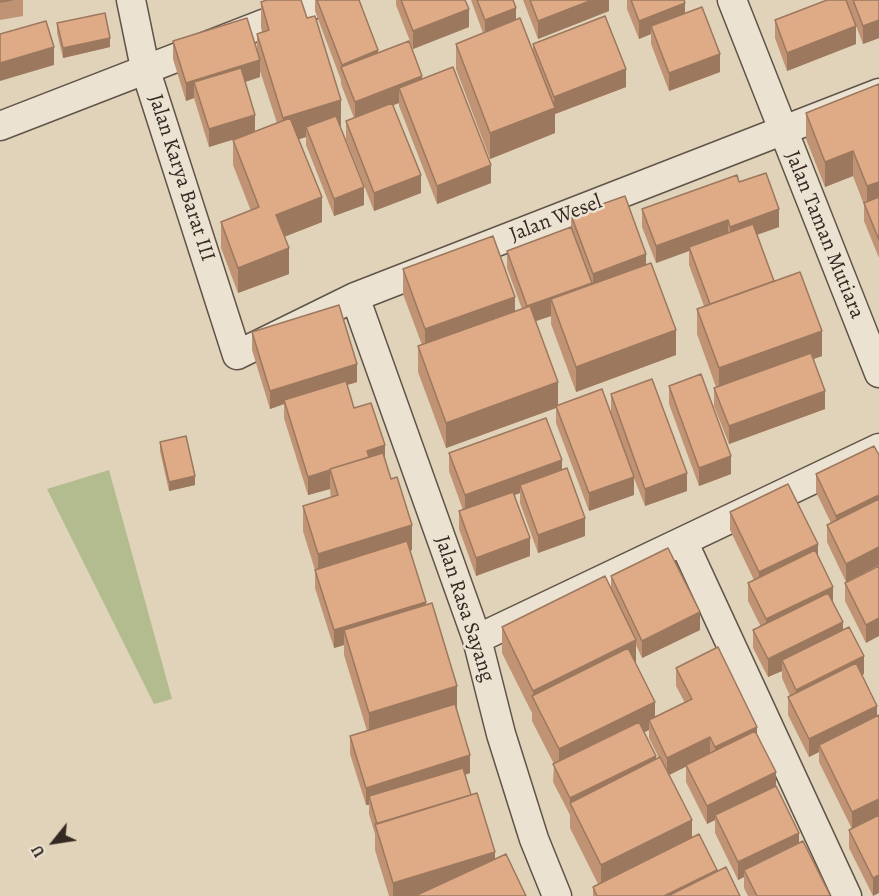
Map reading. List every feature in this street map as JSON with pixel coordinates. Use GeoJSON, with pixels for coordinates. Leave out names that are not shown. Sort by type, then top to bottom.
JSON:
{"type":"FeatureCollection","features":[{"type":"Feature","properties":{"kind":"street","name":"Jalan Karya Barat III"},"geometry":{"type":"LineString","coordinates":[[131,0],[145,68],[237,355]]}},
{"type":"Feature","properties":{"kind":"street"},"geometry":{"type":"LineString","coordinates":[[0,126],[145,68],[326,0]]}},
{"type":"Feature","properties":{"kind":"street","name":"Jalan Taman Mutiara"},"geometry":{"type":"LineString","coordinates":[[732,0],[879,373]]}},
{"type":"Feature","properties":{"kind":"street","name":"Jalan Wesel"},"geometry":{"type":"LineString","coordinates":[[237,355],[355,297],[879,93]]}},
{"type":"Feature","properties":{"kind":"street","name":"Jalan Rasa Sayang"},"geometry":{"type":"LineString","coordinates":[[355,297],[477,639],[501,734],[534,839],[557,896]]}},
{"type":"Feature","properties":{"kind":"street"},"geometry":{"type":"LineString","coordinates":[[477,639],[879,448]]}},
{"type":"Feature","properties":{"kind":"street"},"geometry":{"type":"LineString","coordinates":[[683,542],[847,896]]}},
{"type":"Feature","properties":{"kind":"green space"},"geometry":{"type":"Polygon","coordinates":[[[109,470],[172,699],[154,704],[47,489],[109,470]]]}},
{"type":"Feature","properties":{"kind":"building"},"geometry":{"type":"Polygon","coordinates":[[[301,0],[307,18],[315,16],[341,100],[283,118],[257,34],[269,30],[261,2],[301,0]]]}},
{"type":"Feature","properties":{"kind":"building"},"geometry":{"type":"Polygon","coordinates":[[[317,0],[359,0],[378,50],[342,65],[317,0]]]}},
{"type":"Feature","properties":{"kind":"building"},"geometry":{"type":"Polygon","coordinates":[[[401,0],[465,0],[469,9],[413,31],[401,0]]]}},
{"type":"Feature","properties":{"kind":"building"},"geometry":{"type":"Polygon","coordinates":[[[477,0],[513,0],[516,8],[485,20],[477,0]]]}},
{"type":"Feature","properties":{"kind":"building"},"geometry":{"type":"Polygon","coordinates":[[[530,0],[592,0],[538,21],[530,0]]]}},
{"type":"Feature","properties":{"kind":"building"},"geometry":{"type":"Polygon","coordinates":[[[631,0],[684,0],[685,3],[639,21],[631,0]]]}},
{"type":"Feature","properties":{"kind":"building"},"geometry":{"type":"Polygon","coordinates":[[[827,0],[846,0],[856,26],[787,53],[775,20],[827,0]]]}},
{"type":"Feature","properties":{"kind":"building"},"geometry":{"type":"Polygon","coordinates":[[[853,0],[879,0],[879,20],[863,26],[853,0]]]}},
{"type":"Feature","properties":{"kind":"building"},"geometry":{"type":"Polygon","coordinates":[[[702,7],[720,54],[669,73],[651,26],[702,7]]]}},
{"type":"Feature","properties":{"kind":"building"},"geometry":{"type":"Polygon","coordinates":[[[105,13],[110,38],[63,48],[57,23],[105,13]]]}},
{"type":"Feature","properties":{"kind":"building"},"geometry":{"type":"Polygon","coordinates":[[[605,16],[626,69],[554,97],[533,44],[605,16]]]}},
{"type":"Feature","properties":{"kind":"building"},"geometry":{"type":"Polygon","coordinates":[[[247,18],[260,60],[186,83],[173,41],[247,18]]]}},
{"type":"Feature","properties":{"kind":"building"},"geometry":{"type":"Polygon","coordinates":[[[520,18],[555,108],[490,133],[456,44],[520,18]]]}},
{"type":"Feature","properties":{"kind":"building"},"geometry":{"type":"Polygon","coordinates":[[[46,21],[54,47],[0,63],[0,34],[46,21]]]}},
{"type":"Feature","properties":{"kind":"building"},"geometry":{"type":"Polygon","coordinates":[[[409,41],[422,76],[355,102],[341,67],[409,41]]]}},
{"type":"Feature","properties":{"kind":"building"},"geometry":{"type":"Polygon","coordinates":[[[453,67],[491,165],[437,186],[399,88],[453,67]]]}},
{"type":"Feature","properties":{"kind":"building"},"geometry":{"type":"Polygon","coordinates":[[[241,68],[255,115],[209,129],[194,82],[241,68]]]}},
{"type":"Feature","properties":{"kind":"building"},"geometry":{"type":"Polygon","coordinates":[[[879,84],[879,182],[867,186],[853,151],[825,162],[806,113],[879,84]]]}},
{"type":"Feature","properties":{"kind":"building"},"geometry":{"type":"Polygon","coordinates":[[[392,103],[421,175],[374,193],[346,121],[392,103]]]}},
{"type":"Feature","properties":{"kind":"building"},"geometry":{"type":"Polygon","coordinates":[[[336,116],[364,187],[334,199],[306,127],[336,116]]]}},
{"type":"Feature","properties":{"kind":"building"},"geometry":{"type":"Polygon","coordinates":[[[290,118],[322,197],[276,215],[289,248],[238,268],[221,222],[259,207],[233,140],[290,118]]]}},
{"type":"Feature","properties":{"kind":"building"},"geometry":{"type":"Polygon","coordinates":[[[766,173],[779,209],[730,227],[728,220],[656,246],[642,209],[737,175],[739,182],[766,173]]]}},
{"type":"Feature","properties":{"kind":"building"},"geometry":{"type":"Polygon","coordinates":[[[625,196],[646,254],[593,274],[571,215],[625,196]]]}},
{"type":"Feature","properties":{"kind":"building"},"geometry":{"type":"Polygon","coordinates":[[[879,197],[879,240],[864,203],[879,197]]]}},
{"type":"Feature","properties":{"kind":"building"},"geometry":{"type":"Polygon","coordinates":[[[753,224],[774,281],[710,304],[689,247],[753,224]]]}},
{"type":"Feature","properties":{"kind":"building"},"geometry":{"type":"Polygon","coordinates":[[[571,227],[592,283],[527,306],[507,251],[571,227]]]}},
{"type":"Feature","properties":{"kind":"building"},"geometry":{"type":"Polygon","coordinates":[[[493,236],[515,297],[425,329],[403,269],[493,236]]]}},
{"type":"Feature","properties":{"kind":"building"},"geometry":{"type":"Polygon","coordinates":[[[651,263],[676,330],[576,367],[551,299],[651,263]]]}},
{"type":"Feature","properties":{"kind":"building"},"geometry":{"type":"Polygon","coordinates":[[[800,272],[822,331],[719,368],[697,309],[800,272]]]}},
{"type":"Feature","properties":{"kind":"building"},"geometry":{"type":"Polygon","coordinates":[[[339,305],[357,364],[270,391],[252,332],[339,305]]]}},
{"type":"Feature","properties":{"kind":"building"},"geometry":{"type":"Polygon","coordinates":[[[530,306],[558,382],[446,423],[418,346],[530,306]]]}},
{"type":"Feature","properties":{"kind":"building"},"geometry":{"type":"Polygon","coordinates":[[[811,353],[825,391],[729,426],[714,388],[811,353]]]}},
{"type":"Feature","properties":{"kind":"building"},"geometry":{"type":"Polygon","coordinates":[[[701,374],[731,456],[699,468],[669,386],[701,374]]]}},
{"type":"Feature","properties":{"kind":"building"},"geometry":{"type":"Polygon","coordinates":[[[652,379],[687,473],[645,489],[611,394],[652,379]]]}},
{"type":"Feature","properties":{"kind":"building"},"geometry":{"type":"Polygon","coordinates":[[[346,381],[354,408],[371,403],[385,445],[367,451],[369,457],[308,477],[284,400],[346,381]]]}},
{"type":"Feature","properties":{"kind":"building"},"geometry":{"type":"Polygon","coordinates":[[[602,389],[634,477],[589,493],[556,406],[602,389]]]}},
{"type":"Feature","properties":{"kind":"building"},"geometry":{"type":"Polygon","coordinates":[[[546,418],[562,460],[465,495],[449,453],[546,418]]]}},
{"type":"Feature","properties":{"kind":"building"},"geometry":{"type":"Polygon","coordinates":[[[186,436],[195,476],[169,482],[160,442],[186,436]]]}},
{"type":"Feature","properties":{"kind":"building"},"geometry":{"type":"Polygon","coordinates":[[[874,446],[879,455],[879,495],[836,516],[816,474],[874,446]]]}},
{"type":"Feature","properties":{"kind":"building"},"geometry":{"type":"Polygon","coordinates":[[[383,453],[391,479],[397,477],[412,525],[318,554],[303,506],[338,495],[330,469],[383,453]]]}},
{"type":"Feature","properties":{"kind":"building"},"geometry":{"type":"Polygon","coordinates":[[[567,468],[585,518],[538,535],[520,485],[567,468]]]}},
{"type":"Feature","properties":{"kind":"building"},"geometry":{"type":"Polygon","coordinates":[[[788,484],[818,544],[759,572],[730,512],[788,484]]]}},
{"type":"Feature","properties":{"kind":"building"},"geometry":{"type":"Polygon","coordinates":[[[513,492],[530,538],[476,558],[459,511],[513,492]]]}},
{"type":"Feature","properties":{"kind":"building"},"geometry":{"type":"Polygon","coordinates":[[[879,499],[879,547],[846,564],[827,525],[879,499]]]}},
{"type":"Feature","properties":{"kind":"building"},"geometry":{"type":"Polygon","coordinates":[[[407,541],[426,602],[334,630],[315,570],[407,541]]]}},
{"type":"Feature","properties":{"kind":"building"},"geometry":{"type":"Polygon","coordinates":[[[668,548],[700,612],[642,641],[611,576],[668,548]]]}},
{"type":"Feature","properties":{"kind":"building"},"geometry":{"type":"Polygon","coordinates":[[[815,550],[833,587],[766,619],[748,583],[815,550]]]}},
{"type":"Feature","properties":{"kind":"building"},"geometry":{"type":"Polygon","coordinates":[[[879,566],[879,618],[866,625],[845,583],[879,566]]]}},
{"type":"Feature","properties":{"kind":"building"},"geometry":{"type":"Polygon","coordinates":[[[605,576],[636,640],[533,691],[502,627],[605,576]]]}},
{"type":"Feature","properties":{"kind":"building"},"geometry":{"type":"Polygon","coordinates":[[[828,593],[843,622],[768,659],[753,630],[828,593]]]}},
{"type":"Feature","properties":{"kind":"building"},"geometry":{"type":"Polygon","coordinates":[[[432,603],[457,686],[369,713],[344,630],[432,603]]]}},
{"type":"Feature","properties":{"kind":"building"},"geometry":{"type":"Polygon","coordinates":[[[849,627],[864,656],[796,690],[782,660],[849,627]]]}},
{"type":"Feature","properties":{"kind":"building"},"geometry":{"type":"Polygon","coordinates":[[[718,647],[757,727],[715,747],[710,737],[667,758],[649,720],[692,699],[676,668],[718,647]]]}},
{"type":"Feature","properties":{"kind":"building"},"geometry":{"type":"Polygon","coordinates":[[[628,648],[655,702],[559,749],[532,696],[628,648]]]}},
{"type":"Feature","properties":{"kind":"building"},"geometry":{"type":"Polygon","coordinates":[[[856,663],[877,706],[809,739],[788,697],[856,663]]]}},
{"type":"Feature","properties":{"kind":"building"},"geometry":{"type":"Polygon","coordinates":[[[455,704],[470,755],[366,788],[350,736],[455,704]]]}},
{"type":"Feature","properties":{"kind":"building"},"geometry":{"type":"Polygon","coordinates":[[[879,715],[879,799],[852,812],[819,745],[879,715]]]}},
{"type":"Feature","properties":{"kind":"building"},"geometry":{"type":"Polygon","coordinates":[[[639,722],[656,756],[570,798],[553,764],[639,722]]]}},
{"type":"Feature","properties":{"kind":"building"},"geometry":{"type":"Polygon","coordinates":[[[755,731],[776,772],[707,806],[686,765],[755,731]]]}},
{"type":"Feature","properties":{"kind":"building"},"geometry":{"type":"Polygon","coordinates":[[[660,757],[692,820],[601,865],[570,803],[660,757]]]}},
{"type":"Feature","properties":{"kind":"building"},"geometry":{"type":"Polygon","coordinates":[[[463,768],[471,795],[377,824],[369,796],[463,768]]]}},
{"type":"Feature","properties":{"kind":"building"},"geometry":{"type":"Polygon","coordinates":[[[776,786],[799,833],[738,862],[715,815],[776,786]]]}},
{"type":"Feature","properties":{"kind":"building"},"geometry":{"type":"Polygon","coordinates":[[[477,793],[495,852],[393,883],[375,824],[477,793]]]}},
{"type":"Feature","properties":{"kind":"building"},"geometry":{"type":"Polygon","coordinates":[[[879,815],[879,875],[873,878],[849,830],[879,815]]]}},
{"type":"Feature","properties":{"kind":"building"},"geometry":{"type":"Polygon","coordinates":[[[699,834],[717,870],[664,896],[597,896],[593,887],[699,834]]]}},
{"type":"Feature","properties":{"kind":"building"},"geometry":{"type":"Polygon","coordinates":[[[803,841],[830,895],[757,896],[744,870],[803,841]]]}},
{"type":"Feature","properties":{"kind":"building"},"geometry":{"type":"Polygon","coordinates":[[[506,854],[526,896],[415,896],[506,854]]]}},
{"type":"Feature","properties":{"kind":"building"},"geometry":{"type":"Polygon","coordinates":[[[726,867],[740,896],[668,896],[726,867]]]}}]}
